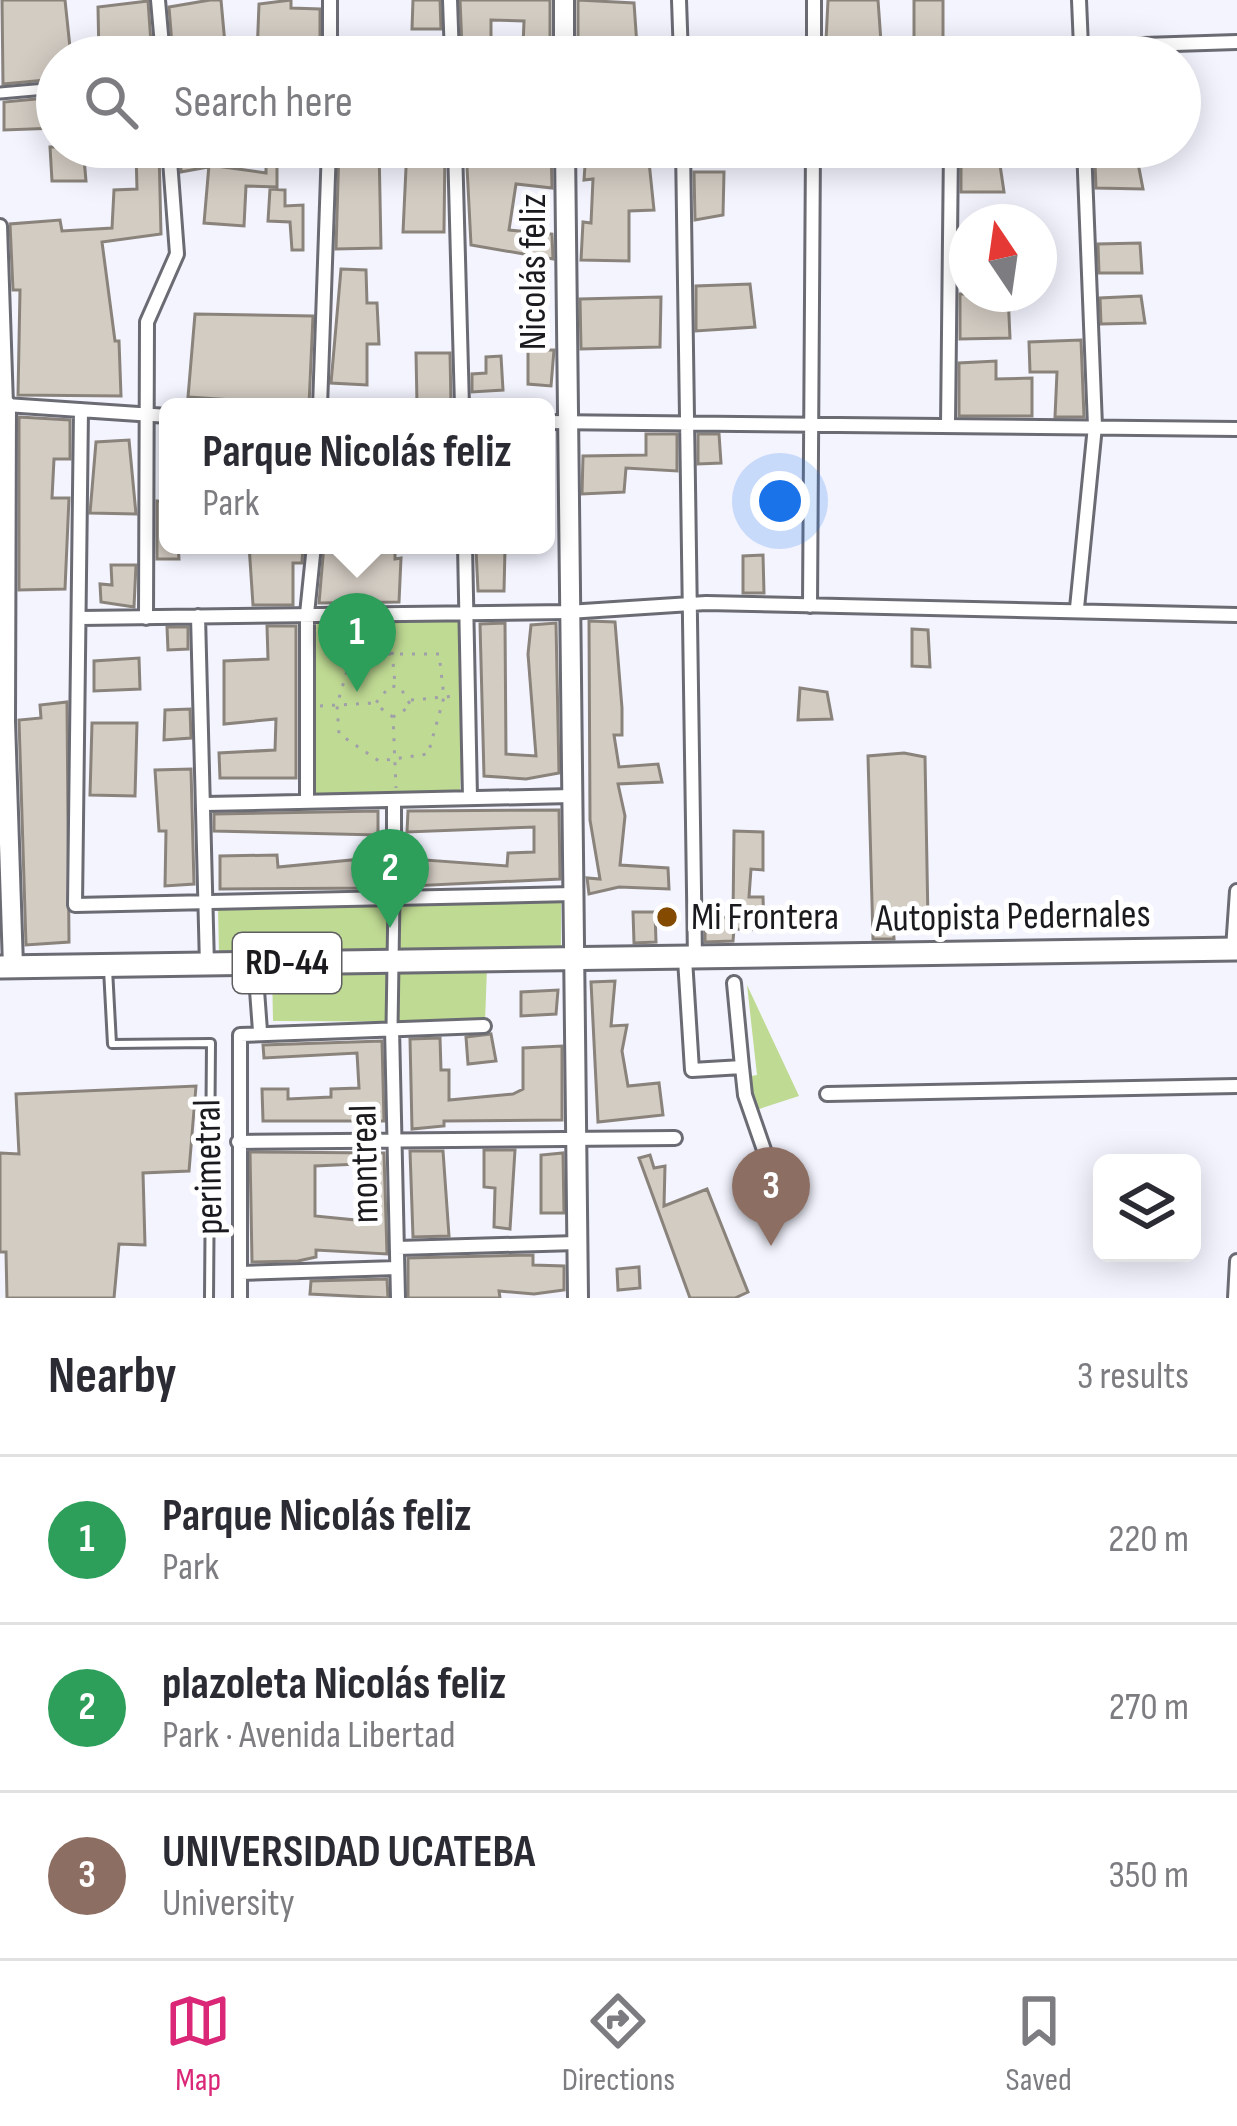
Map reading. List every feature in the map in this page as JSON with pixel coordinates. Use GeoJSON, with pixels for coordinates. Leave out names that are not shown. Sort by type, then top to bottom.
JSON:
{"type":"FeatureCollection","features":[{"type":"Feature","properties":{"kind":"main road"},"geometry":{"type":"LineString","coordinates":[[564,0],[564,36]]}},
{"type":"Feature","properties":{"kind":"main road","name":"Nicolás feliz"},"geometry":{"type":"LineString","coordinates":[[565,168],[578,1298]]}},
{"type":"Feature","properties":{"kind":"main road"},"geometry":{"type":"LineString","coordinates":[[3,405],[6,967]]}},
{"type":"Feature","properties":{"kind":"main road","name":"Autopista Pedernales"},"geometry":{"type":"LineString","coordinates":[[574,961],[1235,949]]}},
{"type":"Feature","properties":{"kind":"main road","name":"RD-44"},"geometry":{"type":"LineString","coordinates":[[6,967],[574,961]]}},
{"type":"Feature","properties":{"kind":"street"},"geometry":{"type":"LineString","coordinates":[[158,0],[161,36]]}},
{"type":"Feature","properties":{"kind":"street"},"geometry":{"type":"LineString","coordinates":[[330,0],[332,36]]}},
{"type":"Feature","properties":{"kind":"street"},"geometry":{"type":"LineString","coordinates":[[450,0],[451,36]]}},
{"type":"Feature","properties":{"kind":"street"},"geometry":{"type":"LineString","coordinates":[[680,0],[681,36]]}},
{"type":"Feature","properties":{"kind":"street"},"geometry":{"type":"LineString","coordinates":[[814,0],[814,36]]}},
{"type":"Feature","properties":{"kind":"street"},"geometry":{"type":"LineString","coordinates":[[1079,0],[1080,36]]}},
{"type":"Feature","properties":{"kind":"street"},"geometry":{"type":"LineString","coordinates":[[1201,44],[1237,42]]}},
{"type":"Feature","properties":{"kind":"street"},"geometry":{"type":"LineString","coordinates":[[0,93],[36,90]]}},
{"type":"Feature","properties":{"kind":"street"},"geometry":{"type":"LineString","coordinates":[[146,618],[147,322],[177,254],[171,168]]}},
{"type":"Feature","properties":{"kind":"street"},"geometry":{"type":"LineString","coordinates":[[320,398],[328,168]]}},
{"type":"Feature","properties":{"kind":"street"},"geometry":{"type":"LineString","coordinates":[[456,168],[462,398]]}},
{"type":"Feature","properties":{"kind":"street"},"geometry":{"type":"LineString","coordinates":[[683,168],[692,1070],[742,1067]]}},
{"type":"Feature","properties":{"kind":"street"},"geometry":{"type":"LineString","coordinates":[[810,606],[813,168]]}},
{"type":"Feature","properties":{"kind":"street"},"geometry":{"type":"LineString","coordinates":[[948,425],[951,168]]}},
{"type":"Feature","properties":{"kind":"street"},"geometry":{"type":"LineString","coordinates":[[1076,608],[1095,427],[1085,168]]}},
{"type":"Feature","properties":{"kind":"street"},"geometry":{"type":"LineString","coordinates":[[0,226],[3,405],[159,416]]}},
{"type":"Feature","properties":{"kind":"street"},"geometry":{"type":"LineString","coordinates":[[81,410],[75,905],[573,894]]}},
{"type":"Feature","properties":{"kind":"street"},"geometry":{"type":"LineString","coordinates":[[555,422],[1237,429]]}},
{"type":"Feature","properties":{"kind":"street"},"geometry":{"type":"LineString","coordinates":[[308,802],[307,614],[313,554]]}},
{"type":"Feature","properties":{"kind":"street"},"geometry":{"type":"LineString","coordinates":[[465,554],[470,798]]}},
{"type":"Feature","properties":{"kind":"street"},"geometry":{"type":"LineString","coordinates":[[80,618],[568,612],[690,603],[1237,615]]}},
{"type":"Feature","properties":{"kind":"street"},"geometry":{"type":"LineString","coordinates":[[198,616],[207,965]]}},
{"type":"Feature","properties":{"kind":"street"},"geometry":{"type":"LineString","coordinates":[[392,1028],[393,793]]}},
{"type":"Feature","properties":{"kind":"street"},"geometry":{"type":"LineString","coordinates":[[206,804],[308,802],[393,793],[470,798],[572,796]]}},
{"type":"Feature","properties":{"kind":"street"},"geometry":{"type":"LineString","coordinates":[[1235,949],[1237,891]]}},
{"type":"Feature","properties":{"kind":"street"},"geometry":{"type":"LineString","coordinates":[[255,963],[260,1031],[484,1026]]}},
{"type":"Feature","properties":{"kind":"street"},"geometry":{"type":"LineString","coordinates":[[734,983],[745,1095],[772,1173]]}},
{"type":"Feature","properties":{"kind":"street","name":"montreal"},"geometry":{"type":"LineString","coordinates":[[392,1028],[398,1298]]}},
{"type":"Feature","properties":{"kind":"street","name":"perimetral"},"geometry":{"type":"LineString","coordinates":[[240,1298],[239,1035],[260,1031]]}},
{"type":"Feature","properties":{"kind":"street"},"geometry":{"type":"LineString","coordinates":[[827,1094],[1237,1086]]}},
{"type":"Feature","properties":{"kind":"street"},"geometry":{"type":"LineString","coordinates":[[238,1142],[675,1138]]}},
{"type":"Feature","properties":{"kind":"street"},"geometry":{"type":"LineString","coordinates":[[397,1248],[578,1243]]}},
{"type":"Feature","properties":{"kind":"street"},"geometry":{"type":"LineString","coordinates":[[1235,1298],[1237,1261]]}},
{"type":"Feature","properties":{"kind":"street"},"geometry":{"type":"LineString","coordinates":[[240,1273],[397,1268]]}},
{"type":"Feature","properties":{"kind":"lane"},"geometry":{"type":"LineString","coordinates":[[108,966],[112,1044],[211,1042],[209,1298]]}},
{"type":"Feature","properties":{"kind":"path"},"geometry":{"type":"LineString","coordinates":[[389,620],[395,686],[409,700],[461,696]]}},
{"type":"Feature","properties":{"kind":"path"},"geometry":{"type":"LineString","coordinates":[[439,653],[444,698],[428,754],[380,761],[339,734],[337,705],[352,654],[439,653]]}},
{"type":"Feature","properties":{"kind":"path"},"geometry":{"type":"LineString","coordinates":[[395,686],[381,692],[378,711],[393,717],[405,714],[409,700]]}},
{"type":"Feature","properties":{"kind":"path"},"geometry":{"type":"LineString","coordinates":[[320,714],[320,706],[376,704]]}},
{"type":"Feature","properties":{"kind":"path"},"geometry":{"type":"LineString","coordinates":[[393,717],[393,793],[406,789]]}},
{"type":"Feature","properties":{"kind":"green space"},"geometry":{"type":"Polygon","coordinates":[[[466,610],[460,798],[307,802],[317,613],[466,610]]]}},
{"type":"Feature","properties":{"kind":"green space"},"geometry":{"type":"Polygon","coordinates":[[[561,901],[561,947],[219,954],[218,908],[561,901]]]}},
{"type":"Feature","properties":{"kind":"green space"},"geometry":{"type":"Polygon","coordinates":[[[487,967],[485,1022],[273,1021],[272,971],[487,967]]]}},
{"type":"Feature","properties":{"kind":"green space"},"geometry":{"type":"Polygon","coordinates":[[[747,985],[799,1096],[753,1111],[745,1077],[757,1075],[747,985]]]}},
{"type":"Feature","properties":{"kind":"building"},"geometry":{"type":"Polygon","coordinates":[[[2,0],[65,0],[69,36],[36,36],[36,81],[3,84],[2,0]]]}},
{"type":"Feature","properties":{"kind":"building"},"geometry":{"type":"Polygon","coordinates":[[[221,0],[224,36],[171,36],[169,7],[221,0]]]}},
{"type":"Feature","properties":{"kind":"building"},"geometry":{"type":"Polygon","coordinates":[[[291,0],[291,8],[320,9],[320,36],[258,36],[259,4],[291,0]]]}},
{"type":"Feature","properties":{"kind":"building"},"geometry":{"type":"Polygon","coordinates":[[[413,0],[440,0],[441,29],[412,29],[413,0]]]}},
{"type":"Feature","properties":{"kind":"building"},"geometry":{"type":"Polygon","coordinates":[[[460,0],[550,0],[550,36],[523,36],[524,21],[491,20],[491,36],[462,36],[460,0]]]}},
{"type":"Feature","properties":{"kind":"building"},"geometry":{"type":"Polygon","coordinates":[[[578,0],[634,3],[636,36],[578,36],[578,0]]]}},
{"type":"Feature","properties":{"kind":"building"},"geometry":{"type":"Polygon","coordinates":[[[828,0],[878,0],[881,36],[826,36],[828,0]]]}},
{"type":"Feature","properties":{"kind":"building"},"geometry":{"type":"Polygon","coordinates":[[[914,0],[943,0],[943,36],[914,36],[914,0]]]}},
{"type":"Feature","properties":{"kind":"building"},"geometry":{"type":"Polygon","coordinates":[[[148,1],[150,36],[99,36],[98,7],[148,1]]]}},
{"type":"Feature","properties":{"kind":"building"},"geometry":{"type":"Polygon","coordinates":[[[36,99],[36,129],[4,130],[4,102],[36,99]]]}},
{"type":"Feature","properties":{"kind":"building"},"geometry":{"type":"Polygon","coordinates":[[[51,168],[85,168],[86,181],[52,181],[51,168]]]}},
{"type":"Feature","properties":{"kind":"building"},"geometry":{"type":"Polygon","coordinates":[[[136,168],[159,168],[161,234],[102,242],[115,341],[119,341],[121,396],[18,395],[20,290],[13,290],[10,224],[60,220],[62,231],[112,228],[114,190],[137,189],[136,168]]]}},
{"type":"Feature","properties":{"kind":"building"},"geometry":{"type":"Polygon","coordinates":[[[209,168],[266,173],[266,168],[277,168],[277,187],[246,186],[244,226],[204,223],[209,168]]]}},
{"type":"Feature","properties":{"kind":"building"},"geometry":{"type":"Polygon","coordinates":[[[338,168],[379,168],[381,248],[336,249],[338,168]]]}},
{"type":"Feature","properties":{"kind":"building"},"geometry":{"type":"Polygon","coordinates":[[[406,168],[445,168],[444,232],[403,232],[406,168]]]}},
{"type":"Feature","properties":{"kind":"building"},"geometry":{"type":"Polygon","coordinates":[[[467,168],[552,168],[552,188],[516,184],[509,230],[552,234],[553,259],[471,245],[467,168]]]}},
{"type":"Feature","properties":{"kind":"building"},"geometry":{"type":"Polygon","coordinates":[[[585,168],[650,168],[654,210],[629,211],[629,261],[581,260],[583,222],[591,223],[593,179],[584,180],[585,168]]]}},
{"type":"Feature","properties":{"kind":"building"},"geometry":{"type":"Polygon","coordinates":[[[961,168],[1000,168],[1004,192],[961,192],[961,168]]]}},
{"type":"Feature","properties":{"kind":"building"},"geometry":{"type":"Polygon","coordinates":[[[1095,168],[1139,168],[1143,189],[1096,188],[1095,168]]]}},
{"type":"Feature","properties":{"kind":"building"},"geometry":{"type":"Polygon","coordinates":[[[694,172],[724,172],[723,215],[695,220],[694,172]]]}},
{"type":"Feature","properties":{"kind":"building"},"geometry":{"type":"Polygon","coordinates":[[[270,189],[285,190],[285,206],[303,205],[303,250],[292,250],[290,222],[268,221],[270,189]]]}},
{"type":"Feature","properties":{"kind":"building"},"geometry":{"type":"Polygon","coordinates":[[[1140,243],[1142,273],[1099,273],[1098,244],[1140,243]]]}},
{"type":"Feature","properties":{"kind":"building"},"geometry":{"type":"Polygon","coordinates":[[[341,269],[366,270],[367,303],[377,303],[379,344],[367,344],[367,385],[331,383],[341,269]]]}},
{"type":"Feature","properties":{"kind":"building"},"geometry":{"type":"Polygon","coordinates":[[[750,284],[755,327],[696,331],[696,286],[750,284]]]}},
{"type":"Feature","properties":{"kind":"building"},"geometry":{"type":"Polygon","coordinates":[[[1141,296],[1145,323],[1101,324],[1100,298],[1141,296]]]}},
{"type":"Feature","properties":{"kind":"building"},"geometry":{"type":"Polygon","coordinates":[[[661,297],[660,347],[581,349],[580,299],[661,297]]]}},
{"type":"Feature","properties":{"kind":"building"},"geometry":{"type":"Polygon","coordinates":[[[960,312],[1009,312],[1010,338],[960,339],[960,312]]]}},
{"type":"Feature","properties":{"kind":"building"},"geometry":{"type":"Polygon","coordinates":[[[195,314],[313,316],[309,398],[188,397],[195,314]]]}},
{"type":"Feature","properties":{"kind":"building"},"geometry":{"type":"Polygon","coordinates":[[[1081,340],[1084,417],[1055,417],[1057,372],[1030,372],[1029,342],[1081,340]]]}},
{"type":"Feature","properties":{"kind":"building"},"geometry":{"type":"Polygon","coordinates":[[[528,350],[554,350],[551,386],[528,384],[528,350]]]}},
{"type":"Feature","properties":{"kind":"building"},"geometry":{"type":"Polygon","coordinates":[[[416,353],[450,353],[451,398],[417,398],[416,353]]]}},
{"type":"Feature","properties":{"kind":"building"},"geometry":{"type":"Polygon","coordinates":[[[501,356],[503,390],[472,392],[472,374],[486,373],[486,357],[501,356]]]}},
{"type":"Feature","properties":{"kind":"building"},"geometry":{"type":"Polygon","coordinates":[[[996,361],[996,379],[1032,378],[1032,416],[959,416],[959,363],[996,361]]]}},
{"type":"Feature","properties":{"kind":"building"},"geometry":{"type":"Polygon","coordinates":[[[19,417],[70,420],[70,459],[54,459],[52,498],[69,498],[65,589],[19,590],[19,417]]]}},
{"type":"Feature","properties":{"kind":"building"},"geometry":{"type":"Polygon","coordinates":[[[646,434],[677,434],[677,471],[626,468],[624,492],[582,494],[583,456],[646,455],[646,434]]]}},
{"type":"Feature","properties":{"kind":"building"},"geometry":{"type":"Polygon","coordinates":[[[698,434],[719,434],[721,463],[698,464],[698,434]]]}},
{"type":"Feature","properties":{"kind":"building"},"geometry":{"type":"Polygon","coordinates":[[[129,440],[136,514],[90,513],[96,442],[129,440]]]}},
{"type":"Feature","properties":{"kind":"building"},"geometry":{"type":"Polygon","coordinates":[[[157,501],[159,554],[179,554],[179,559],[157,559],[157,501]]]}},
{"type":"Feature","properties":{"kind":"building"},"geometry":{"type":"Polygon","coordinates":[[[250,554],[302,554],[302,563],[293,563],[293,605],[253,605],[250,554]]]}},
{"type":"Feature","properties":{"kind":"building"},"geometry":{"type":"Polygon","coordinates":[[[323,554],[395,554],[395,559],[401,558],[399,602],[319,603],[323,554]]]}},
{"type":"Feature","properties":{"kind":"building"},"geometry":{"type":"Polygon","coordinates":[[[476,554],[505,554],[504,591],[478,591],[476,554]]]}},
{"type":"Feature","properties":{"kind":"building"},"geometry":{"type":"Polygon","coordinates":[[[763,555],[764,593],[743,593],[743,556],[763,555]]]}},
{"type":"Feature","properties":{"kind":"building"},"geometry":{"type":"Polygon","coordinates":[[[111,565],[136,565],[134,607],[101,602],[100,584],[112,585],[111,565]]]}},
{"type":"Feature","properties":{"kind":"building"},"geometry":{"type":"Polygon","coordinates":[[[589,621],[615,622],[622,708],[622,735],[614,735],[619,767],[658,764],[662,782],[618,784],[625,816],[620,865],[668,868],[669,889],[619,887],[589,894],[587,878],[600,879],[590,820],[589,621]]]}},
{"type":"Feature","properties":{"kind":"building"},"geometry":{"type":"Polygon","coordinates":[[[505,623],[506,754],[536,756],[528,654],[531,625],[556,623],[559,773],[526,779],[484,776],[480,624],[505,623]]]}},
{"type":"Feature","properties":{"kind":"building"},"geometry":{"type":"Polygon","coordinates":[[[267,626],[296,626],[296,778],[220,778],[219,753],[275,750],[276,719],[224,724],[224,661],[268,659],[267,626]]]}},
{"type":"Feature","properties":{"kind":"building"},"geometry":{"type":"Polygon","coordinates":[[[167,627],[188,627],[188,649],[168,650],[167,627]]]}},
{"type":"Feature","properties":{"kind":"building"},"geometry":{"type":"Polygon","coordinates":[[[912,629],[928,630],[930,667],[912,666],[912,629]]]}},
{"type":"Feature","properties":{"kind":"building"},"geometry":{"type":"Polygon","coordinates":[[[139,658],[140,689],[94,691],[94,661],[139,658]]]}},
{"type":"Feature","properties":{"kind":"building"},"geometry":{"type":"Polygon","coordinates":[[[800,688],[827,692],[832,719],[798,720],[800,688]]]}},
{"type":"Feature","properties":{"kind":"building"},"geometry":{"type":"Polygon","coordinates":[[[67,702],[69,942],[26,945],[19,720],[41,718],[40,705],[67,702]]]}},
{"type":"Feature","properties":{"kind":"building"},"geometry":{"type":"Polygon","coordinates":[[[190,709],[191,738],[164,740],[165,710],[190,709]]]}},
{"type":"Feature","properties":{"kind":"building"},"geometry":{"type":"Polygon","coordinates":[[[92,723],[137,723],[135,796],[90,795],[92,723]]]}},
{"type":"Feature","properties":{"kind":"building"},"geometry":{"type":"Polygon","coordinates":[[[904,753],[925,757],[928,921],[893,922],[894,939],[873,939],[868,756],[904,753]]]}},
{"type":"Feature","properties":{"kind":"building"},"geometry":{"type":"Polygon","coordinates":[[[191,769],[194,884],[165,886],[166,831],[159,831],[155,770],[191,769]]]}},
{"type":"Feature","properties":{"kind":"building"},"geometry":{"type":"Polygon","coordinates":[[[559,810],[560,879],[411,886],[412,859],[507,866],[508,853],[534,852],[534,827],[407,832],[408,811],[559,810]]]}},
{"type":"Feature","properties":{"kind":"building"},"geometry":{"type":"Polygon","coordinates":[[[378,811],[378,835],[214,831],[214,814],[378,811]]]}},
{"type":"Feature","properties":{"kind":"building"},"geometry":{"type":"Polygon","coordinates":[[[734,831],[763,832],[763,870],[751,869],[749,897],[763,897],[764,930],[734,929],[733,941],[705,942],[705,927],[717,928],[717,919],[733,916],[734,831]]]}},
{"type":"Feature","properties":{"kind":"building"},"geometry":{"type":"Polygon","coordinates":[[[277,855],[278,867],[383,857],[383,888],[220,889],[220,856],[277,855]]]}},
{"type":"Feature","properties":{"kind":"building"},"geometry":{"type":"Polygon","coordinates":[[[633,912],[655,912],[656,942],[634,943],[633,912]]]}},
{"type":"Feature","properties":{"kind":"building"},"geometry":{"type":"Polygon","coordinates":[[[615,981],[611,1026],[627,1025],[622,1051],[628,1086],[659,1083],[663,1115],[598,1122],[591,982],[615,981]]]}},
{"type":"Feature","properties":{"kind":"building"},"geometry":{"type":"Polygon","coordinates":[[[558,990],[556,1014],[521,1016],[521,992],[558,990]]]}},
{"type":"Feature","properties":{"kind":"building"},"geometry":{"type":"Polygon","coordinates":[[[491,1034],[496,1061],[468,1064],[466,1037],[491,1034]]]}},
{"type":"Feature","properties":{"kind":"building"},"geometry":{"type":"Polygon","coordinates":[[[440,1038],[441,1070],[449,1070],[449,1100],[513,1094],[523,1089],[523,1048],[562,1046],[562,1120],[444,1121],[444,1126],[412,1129],[410,1039],[440,1038]]]}},
{"type":"Feature","properties":{"kind":"building"},"geometry":{"type":"Polygon","coordinates":[[[382,1041],[384,1121],[263,1121],[262,1089],[288,1089],[288,1099],[331,1097],[331,1089],[359,1088],[357,1053],[264,1058],[263,1045],[382,1041]]]}},
{"type":"Feature","properties":{"kind":"building"},"geometry":{"type":"Polygon","coordinates":[[[196,1086],[189,1171],[143,1173],[145,1245],[119,1244],[114,1298],[7,1298],[6,1252],[0,1252],[0,1153],[19,1154],[16,1094],[196,1086]]]}},
{"type":"Feature","properties":{"kind":"building"},"geometry":{"type":"Polygon","coordinates":[[[484,1150],[515,1150],[510,1229],[494,1227],[495,1188],[484,1187],[484,1150]]]}},
{"type":"Feature","properties":{"kind":"building"},"geometry":{"type":"Polygon","coordinates":[[[410,1151],[443,1151],[449,1236],[413,1237],[410,1151]]]}},
{"type":"Feature","properties":{"kind":"building"},"geometry":{"type":"Polygon","coordinates":[[[250,1152],[384,1153],[387,1254],[316,1250],[316,1257],[298,1261],[252,1262],[250,1152]],[[359,1164],[315,1166],[315,1216],[356,1220],[359,1164]]]}},
{"type":"Feature","properties":{"kind":"building"},"geometry":{"type":"Polygon","coordinates":[[[563,1153],[564,1213],[541,1213],[541,1155],[563,1153]]]}},
{"type":"Feature","properties":{"kind":"building"},"geometry":{"type":"Polygon","coordinates":[[[650,1155],[654,1168],[665,1166],[664,1206],[707,1189],[748,1292],[735,1298],[690,1298],[639,1158],[650,1155]]]}},
{"type":"Feature","properties":{"kind":"building"},"geometry":{"type":"Polygon","coordinates":[[[533,1255],[533,1265],[564,1266],[564,1290],[499,1291],[500,1298],[408,1298],[408,1258],[533,1255]]]}},
{"type":"Feature","properties":{"kind":"building"},"geometry":{"type":"Polygon","coordinates":[[[639,1267],[640,1288],[618,1290],[617,1269],[639,1267]]]}},
{"type":"Feature","properties":{"kind":"building"},"geometry":{"type":"Polygon","coordinates":[[[387,1279],[388,1298],[310,1294],[311,1281],[387,1279]]]}},
{"type":"Feature","properties":{"kind":"place","name":"Parque Nicolás feliz"},"geometry":{"type":"Point","coordinates":[357,692]}},
{"type":"Feature","properties":{"kind":"place","name":"Mi Frontera"},"geometry":{"type":"Point","coordinates":[667,917]}},
{"type":"Feature","properties":{"kind":"place","name":"plazoleta Nicolás feliz"},"geometry":{"type":"Point","coordinates":[390,928]}},
{"type":"Feature","properties":{"kind":"place","name":"UNIVERSIDAD UCATEBA"},"geometry":{"type":"Point","coordinates":[771,1246]}}]}
